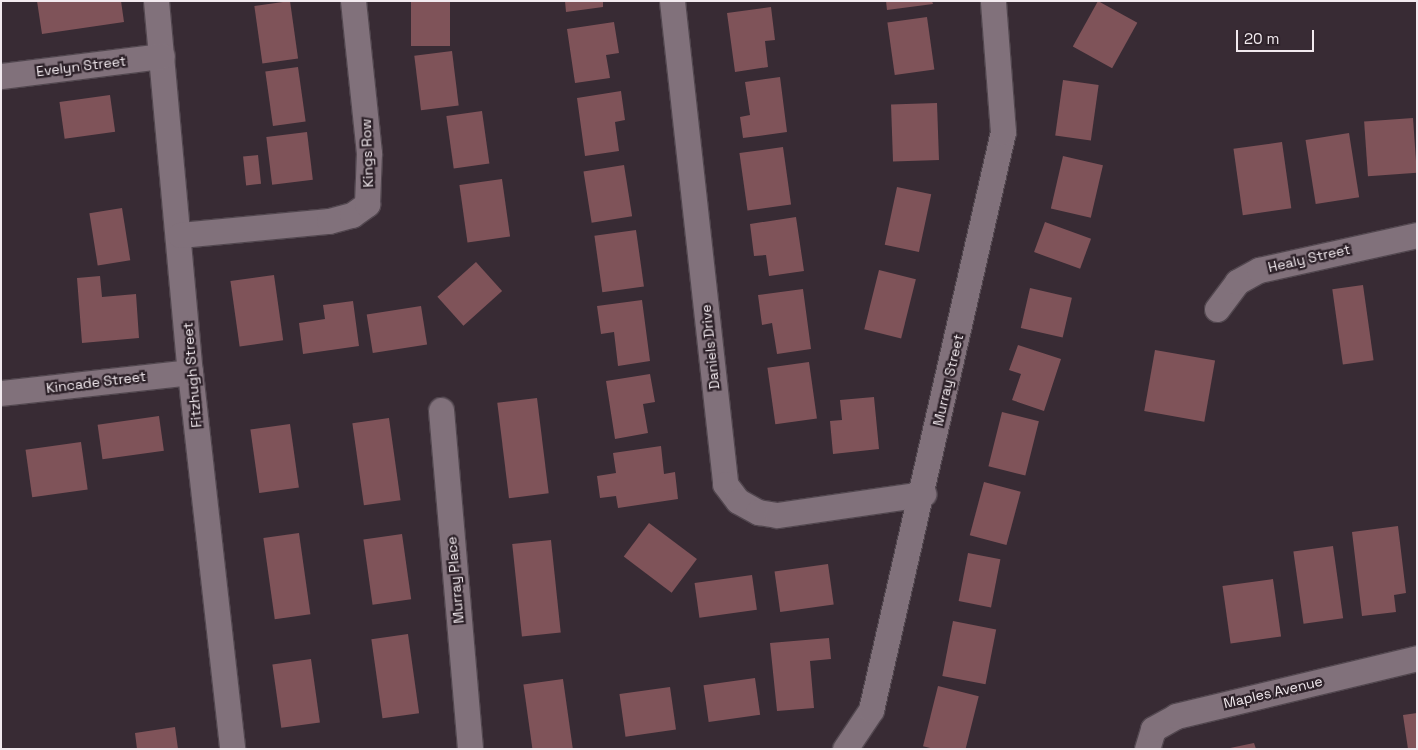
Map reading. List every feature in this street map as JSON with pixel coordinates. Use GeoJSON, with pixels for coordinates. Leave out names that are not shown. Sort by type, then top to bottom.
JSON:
{"type":"FeatureCollection","features":[{"type":"Feature","properties":{"kind":"street","name":"Fitzhugh Street"},"geometry":{"type":"LineString","coordinates":[[156,1],[180,235],[190,372],[232,749]]}},
{"type":"Feature","properties":{"kind":"street","name":"Kings Row"},"geometry":{"type":"LineString","coordinates":[[180,235],[329,221],[352,215],[367,204],[370,153],[353,1]]}},
{"type":"Feature","properties":{"kind":"street","name":"Daniels Drive"},"geometry":{"type":"LineString","coordinates":[[672,1],[725,484],[738,501],[758,512],[776,514],[923,494]]}},
{"type":"Feature","properties":{"kind":"street","name":"Murray Street"},"geometry":{"type":"LineString","coordinates":[[845,749],[871,710],[923,494],[1003,132],[993,1]]}},
{"type":"Feature","properties":{"kind":"street","name":"Evelyn Street"},"geometry":{"type":"LineString","coordinates":[[1,76],[162,56]]}},
{"type":"Feature","properties":{"kind":"street","name":"Healy Street"},"geometry":{"type":"LineString","coordinates":[[1217,308],[1237,282],[1259,270],[1417,235]]}},
{"type":"Feature","properties":{"kind":"street","name":"Kincade Street"},"geometry":{"type":"LineString","coordinates":[[1,393],[190,372]]}},
{"type":"Feature","properties":{"kind":"street","name":"Murray Place"},"geometry":{"type":"LineString","coordinates":[[441,410],[470,749]]}},
{"type":"Feature","properties":{"kind":"street","name":"Maples Avenue"},"geometry":{"type":"LineString","coordinates":[[1147,749],[1152,729],[1176,716],[1417,658]]}},
{"type":"Feature","properties":{"kind":"building"},"geometry":{"type":"Polygon","coordinates":[[[37,1],[121,1],[124,22],[42,34],[37,1]]]}},
{"type":"Feature","properties":{"kind":"building"},"geometry":{"type":"Polygon","coordinates":[[[290,1],[298,58],[262,63],[254,6],[290,1]]]}},
{"type":"Feature","properties":{"kind":"building"},"geometry":{"type":"Polygon","coordinates":[[[411,1],[450,1],[450,46],[411,46],[411,1]]]}},
{"type":"Feature","properties":{"kind":"building"},"geometry":{"type":"Polygon","coordinates":[[[565,1],[603,1],[603,7],[566,12],[565,1]]]}},
{"type":"Feature","properties":{"kind":"building"},"geometry":{"type":"Polygon","coordinates":[[[886,1],[932,1],[933,4],[887,10],[886,1]]]}},
{"type":"Feature","properties":{"kind":"building"},"geometry":{"type":"Polygon","coordinates":[[[1098,1],[1137,23],[1112,68],[1073,46],[1098,1]]]}},
{"type":"Feature","properties":{"kind":"building"},"geometry":{"type":"Polygon","coordinates":[[[771,7],[775,40],[765,41],[768,67],[735,72],[727,13],[771,7]]]}},
{"type":"Feature","properties":{"kind":"building"},"geometry":{"type":"Polygon","coordinates":[[[927,17],[934,69],[895,75],[887,23],[927,17]]]}},
{"type":"Feature","properties":{"kind":"building"},"geometry":{"type":"Polygon","coordinates":[[[614,22],[619,53],[606,55],[610,78],[575,83],[567,29],[614,22]]]}},
{"type":"Feature","properties":{"kind":"building"},"geometry":{"type":"Polygon","coordinates":[[[452,51],[459,106],[421,110],[414,56],[452,51]]]}},
{"type":"Feature","properties":{"kind":"building"},"geometry":{"type":"Polygon","coordinates":[[[298,67],[306,121],[273,126],[265,72],[298,67]]]}},
{"type":"Feature","properties":{"kind":"building"},"geometry":{"type":"Polygon","coordinates":[[[780,77],[787,132],[743,138],[740,117],[750,115],[745,82],[780,77]]]}},
{"type":"Feature","properties":{"kind":"building"},"geometry":{"type":"Polygon","coordinates":[[[1063,80],[1099,85],[1091,140],[1055,135],[1063,80]]]}},
{"type":"Feature","properties":{"kind":"building"},"geometry":{"type":"Polygon","coordinates":[[[621,91],[625,120],[615,122],[619,151],[585,156],[577,98],[621,91]]]}},
{"type":"Feature","properties":{"kind":"building"},"geometry":{"type":"Polygon","coordinates":[[[110,95],[115,132],[65,139],[59,102],[110,95]]]}},
{"type":"Feature","properties":{"kind":"building"},"geometry":{"type":"Polygon","coordinates":[[[937,103],[939,160],[893,162],[891,105],[937,103]]]}},
{"type":"Feature","properties":{"kind":"building"},"geometry":{"type":"Polygon","coordinates":[[[482,111],[489,163],[454,168],[446,116],[482,111]]]}},
{"type":"Feature","properties":{"kind":"building"},"geometry":{"type":"Polygon","coordinates":[[[1413,118],[1417,173],[1368,176],[1364,121],[1413,118]]]}},
{"type":"Feature","properties":{"kind":"building"},"geometry":{"type":"Polygon","coordinates":[[[307,132],[313,180],[272,185],[266,137],[307,132]]]}},
{"type":"Feature","properties":{"kind":"building"},"geometry":{"type":"Polygon","coordinates":[[[1349,133],[1359,197],[1316,204],[1306,140],[1349,133]]]}},
{"type":"Feature","properties":{"kind":"building"},"geometry":{"type":"Polygon","coordinates":[[[1282,142],[1291,208],[1243,215],[1233,149],[1282,142]]]}},
{"type":"Feature","properties":{"kind":"building"},"geometry":{"type":"Polygon","coordinates":[[[783,147],[791,204],[748,211],[739,153],[783,147]]]}},
{"type":"Feature","properties":{"kind":"building"},"geometry":{"type":"Polygon","coordinates":[[[258,155],[261,184],[246,185],[243,157],[258,155]]]}},
{"type":"Feature","properties":{"kind":"building"},"geometry":{"type":"Polygon","coordinates":[[[1063,156],[1103,165],[1091,218],[1051,209],[1063,156]]]}},
{"type":"Feature","properties":{"kind":"building"},"geometry":{"type":"Polygon","coordinates":[[[624,165],[632,216],[592,223],[584,171],[624,165]]]}},
{"type":"Feature","properties":{"kind":"building"},"geometry":{"type":"Polygon","coordinates":[[[502,179],[510,236],[467,242],[459,185],[502,179]]]}},
{"type":"Feature","properties":{"kind":"building"},"geometry":{"type":"Polygon","coordinates":[[[897,187],[931,194],[919,252],[885,245],[897,187]]]}},
{"type":"Feature","properties":{"kind":"building"},"geometry":{"type":"Polygon","coordinates":[[[122,208],[130,260],[98,266],[89,213],[122,208]]]}},
{"type":"Feature","properties":{"kind":"building"},"geometry":{"type":"Polygon","coordinates":[[[796,217],[804,271],[769,276],[766,255],[754,256],[750,224],[796,217]]]}},
{"type":"Feature","properties":{"kind":"building"},"geometry":{"type":"Polygon","coordinates":[[[1045,222],[1091,239],[1080,269],[1034,252],[1045,222]]]}},
{"type":"Feature","properties":{"kind":"building"},"geometry":{"type":"Polygon","coordinates":[[[636,230],[644,286],[602,292],[594,236],[636,230]]]}},
{"type":"Feature","properties":{"kind":"building"},"geometry":{"type":"Polygon","coordinates":[[[476,262],[502,291],[463,326],[437,297],[476,262]]]}},
{"type":"Feature","properties":{"kind":"building"},"geometry":{"type":"Polygon","coordinates":[[[879,270],[916,279],[901,338],[864,329],[879,270]]]}},
{"type":"Feature","properties":{"kind":"building"},"geometry":{"type":"Polygon","coordinates":[[[274,275],[283,340],[240,346],[230,281],[274,275]]]}},
{"type":"Feature","properties":{"kind":"building"},"geometry":{"type":"Polygon","coordinates":[[[100,276],[102,297],[136,294],[139,338],[82,343],[77,278],[100,276]]]}},
{"type":"Feature","properties":{"kind":"building"},"geometry":{"type":"Polygon","coordinates":[[[1363,285],[1374,360],[1343,365],[1332,289],[1363,285]]]}},
{"type":"Feature","properties":{"kind":"building"},"geometry":{"type":"Polygon","coordinates":[[[1030,288],[1072,298],[1063,338],[1021,328],[1030,288]]]}},
{"type":"Feature","properties":{"kind":"building"},"geometry":{"type":"Polygon","coordinates":[[[803,289],[811,349],[777,354],[772,323],[762,325],[758,295],[803,289]]]}},
{"type":"Feature","properties":{"kind":"building"},"geometry":{"type":"Polygon","coordinates":[[[642,300],[650,361],[618,366],[614,332],[601,334],[597,306],[642,300]]]}},
{"type":"Feature","properties":{"kind":"building"},"geometry":{"type":"Polygon","coordinates":[[[353,301],[359,346],[303,354],[299,323],[325,319],[323,305],[353,301]]]}},
{"type":"Feature","properties":{"kind":"building"},"geometry":{"type":"Polygon","coordinates":[[[421,306],[427,345],[373,353],[367,315],[421,306]]]}},
{"type":"Feature","properties":{"kind":"building"},"geometry":{"type":"Polygon","coordinates":[[[1018,345],[1061,359],[1044,411],[1012,400],[1021,374],[1009,370],[1018,345]]]}},
{"type":"Feature","properties":{"kind":"building"},"geometry":{"type":"Polygon","coordinates":[[[1155,350],[1215,361],[1204,422],[1144,411],[1155,350]]]}},
{"type":"Feature","properties":{"kind":"building"},"geometry":{"type":"Polygon","coordinates":[[[809,362],[817,418],[775,424],[767,368],[809,362]]]}},
{"type":"Feature","properties":{"kind":"building"},"geometry":{"type":"Polygon","coordinates":[[[650,374],[655,402],[643,404],[648,433],[615,439],[606,381],[650,374]]]}},
{"type":"Feature","properties":{"kind":"building"},"geometry":{"type":"Polygon","coordinates":[[[874,397],[879,449],[833,454],[830,421],[842,420],[840,400],[874,397]]]}},
{"type":"Feature","properties":{"kind":"building"},"geometry":{"type":"Polygon","coordinates":[[[537,398],[549,493],[509,498],[497,403],[537,398]]]}},
{"type":"Feature","properties":{"kind":"building"},"geometry":{"type":"Polygon","coordinates":[[[1002,412],[1039,421],[1025,476],[988,466],[1002,412]]]}},
{"type":"Feature","properties":{"kind":"building"},"geometry":{"type":"Polygon","coordinates":[[[159,416],[164,451],[102,459],[98,425],[159,416]]]}},
{"type":"Feature","properties":{"kind":"building"},"geometry":{"type":"Polygon","coordinates":[[[389,418],[401,500],[364,505],[352,423],[389,418]]]}},
{"type":"Feature","properties":{"kind":"building"},"geometry":{"type":"Polygon","coordinates":[[[290,424],[299,487],[259,493],[250,430],[290,424]]]}},
{"type":"Feature","properties":{"kind":"building"},"geometry":{"type":"Polygon","coordinates":[[[81,442],[88,490],[32,497],[26,450],[81,442]]]}},
{"type":"Feature","properties":{"kind":"building"},"geometry":{"type":"Polygon","coordinates":[[[661,446],[664,474],[675,472],[678,499],[618,508],[616,496],[600,498],[597,476],[616,473],[613,453],[661,446]]]}},
{"type":"Feature","properties":{"kind":"building"},"geometry":{"type":"Polygon","coordinates":[[[984,482],[1021,492],[1006,545],[970,535],[984,482]]]}},
{"type":"Feature","properties":{"kind":"building"},"geometry":{"type":"Polygon","coordinates":[[[649,523],[697,559],[672,593],[624,557],[649,523]]]}},
{"type":"Feature","properties":{"kind":"building"},"geometry":{"type":"Polygon","coordinates":[[[1398,526],[1406,593],[1394,595],[1396,612],[1362,616],[1352,532],[1398,526]]]}},
{"type":"Feature","properties":{"kind":"building"},"geometry":{"type":"Polygon","coordinates":[[[299,533],[310,614],[275,619],[263,538],[299,533]]]}},
{"type":"Feature","properties":{"kind":"building"},"geometry":{"type":"Polygon","coordinates":[[[402,534],[411,599],[373,605],[363,539],[402,534]]]}},
{"type":"Feature","properties":{"kind":"building"},"geometry":{"type":"Polygon","coordinates":[[[551,540],[561,632],[522,637],[512,544],[551,540]]]}},
{"type":"Feature","properties":{"kind":"building"},"geometry":{"type":"Polygon","coordinates":[[[1333,546],[1343,618],[1304,624],[1293,552],[1333,546]]]}},
{"type":"Feature","properties":{"kind":"building"},"geometry":{"type":"Polygon","coordinates":[[[968,553],[1000,559],[991,607],[959,601],[968,553]]]}},
{"type":"Feature","properties":{"kind":"building"},"geometry":{"type":"Polygon","coordinates":[[[828,564],[834,605],[780,612],[775,572],[828,564]]]}},
{"type":"Feature","properties":{"kind":"building"},"geometry":{"type":"Polygon","coordinates":[[[752,575],[757,610],[699,618],[695,583],[752,575]]]}},
{"type":"Feature","properties":{"kind":"building"},"geometry":{"type":"Polygon","coordinates":[[[1273,579],[1281,636],[1231,644],[1222,586],[1273,579]]]}},
{"type":"Feature","properties":{"kind":"building"},"geometry":{"type":"Polygon","coordinates":[[[953,621],[996,629],[986,684],[942,676],[953,621]]]}},
{"type":"Feature","properties":{"kind":"building"},"geometry":{"type":"Polygon","coordinates":[[[408,634],[419,713],[382,718],[371,639],[408,634]]]}},
{"type":"Feature","properties":{"kind":"building"},"geometry":{"type":"Polygon","coordinates":[[[829,638],[831,659],[810,661],[814,708],[777,711],[770,643],[829,638]]]}},
{"type":"Feature","properties":{"kind":"building"},"geometry":{"type":"Polygon","coordinates":[[[311,659],[320,722],[281,728],[272,664],[311,659]]]}},
{"type":"Feature","properties":{"kind":"building"},"geometry":{"type":"Polygon","coordinates":[[[755,678],[760,715],[709,722],[704,685],[755,678]]]}},
{"type":"Feature","properties":{"kind":"building"},"geometry":{"type":"Polygon","coordinates":[[[563,679],[573,749],[532,749],[523,685],[563,679]]]}},
{"type":"Feature","properties":{"kind":"building"},"geometry":{"type":"Polygon","coordinates":[[[938,686],[979,696],[966,749],[934,749],[923,746],[938,686]]]}},
{"type":"Feature","properties":{"kind":"building"},"geometry":{"type":"Polygon","coordinates":[[[670,687],[676,730],[625,737],[619,694],[670,687]]]}},
{"type":"Feature","properties":{"kind":"building"},"geometry":{"type":"Polygon","coordinates":[[[1417,713],[1417,749],[1408,749],[1403,715],[1417,713]]]}},
{"type":"Feature","properties":{"kind":"building"},"geometry":{"type":"Polygon","coordinates":[[[175,727],[178,749],[137,749],[135,733],[175,727]]]}},
{"type":"Feature","properties":{"kind":"building"},"geometry":{"type":"Polygon","coordinates":[[[1254,743],[1256,749],[1230,749],[1230,748],[1254,743]]]}}]}
